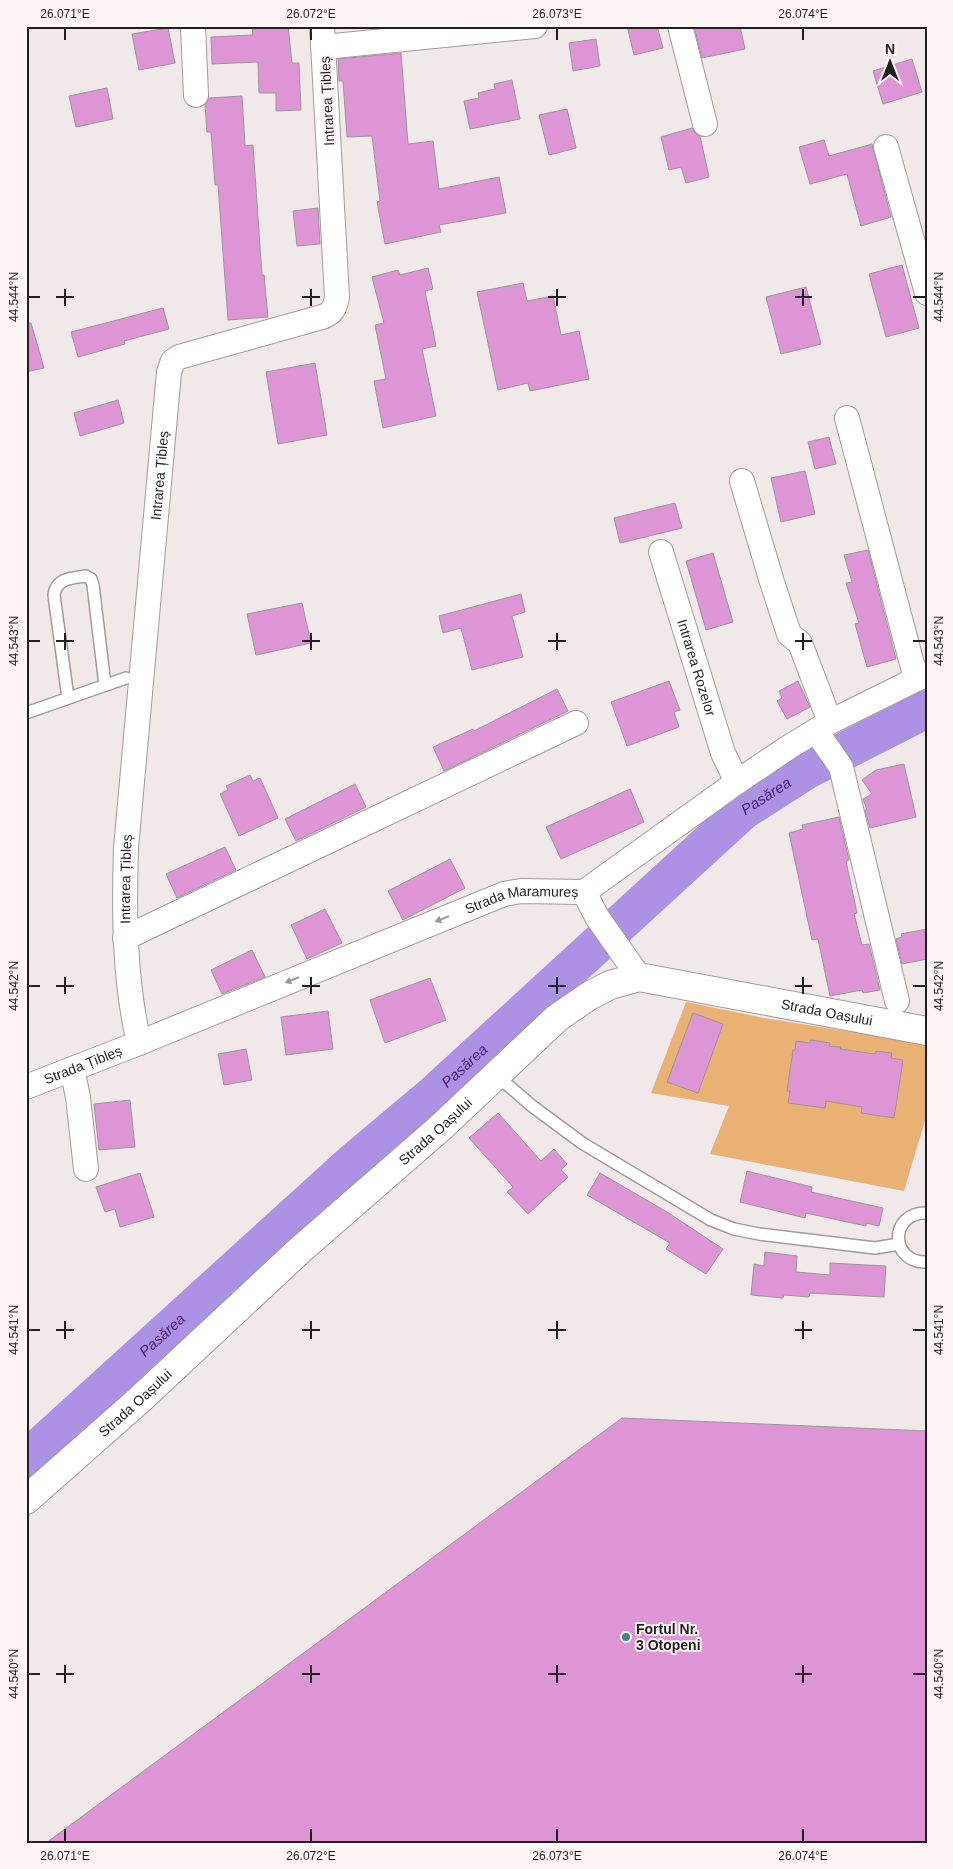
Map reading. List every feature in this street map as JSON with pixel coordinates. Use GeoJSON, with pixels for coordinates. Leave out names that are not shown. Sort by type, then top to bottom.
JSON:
{"type":"FeatureCollection","features":[{"type":"Feature","properties":{"kind":"street"},"geometry":{"type":"LineString","coordinates":[[193,26],[196,95]]}},
{"type":"Feature","properties":{"kind":"street"},"geometry":{"type":"LineString","coordinates":[[323,36],[535,26]]}},
{"type":"Feature","properties":{"kind":"street"},"geometry":{"type":"LineString","coordinates":[[680,26],[705,124]]}},
{"type":"Feature","properties":{"kind":"street","name":"Intrarea Țibleș"},"geometry":{"type":"LineString","coordinates":[[139,1043],[130,997],[125,938],[126,848],[169,372],[173,361],[179,356],[322,317],[331,314],[335,308],[337,297],[323,36]]}},
{"type":"Feature","properties":{"kind":"street"},"geometry":{"type":"LineString","coordinates":[[886,147],[927,293]]}},
{"type":"Feature","properties":{"kind":"street"},"geometry":{"type":"LineString","coordinates":[[847,418],[921,677]]}},
{"type":"Feature","properties":{"kind":"street"},"geometry":{"type":"LineString","coordinates":[[742,481],[789,634],[800,643],[823,726],[842,767],[897,1001]]}},
{"type":"Feature","properties":{"kind":"street","name":"Intrarea Rozelor"},"geometry":{"type":"LineString","coordinates":[[661,552],[723,753],[737,782]]}},
{"type":"Feature","properties":{"kind":"street","name":"Strada Maramureș"},"geometry":{"type":"LineString","coordinates":[[139,1043],[504,894],[521,891],[584,892],[737,782],[823,726],[921,677]]}},
{"type":"Feature","properties":{"kind":"street"},"geometry":{"type":"LineString","coordinates":[[125,938],[576,723]]}},
{"type":"Feature","properties":{"kind":"street"},"geometry":{"type":"LineString","coordinates":[[584,892],[597,917],[639,977]]}},
{"type":"Feature","properties":{"kind":"street","name":"Strada Oașului"},"geometry":{"type":"LineString","coordinates":[[26,1500],[137,1402],[300,1250],[440,1128],[557,1018],[610,985],[639,977],[927,1031]]}},
{"type":"Feature","properties":{"kind":"street","name":"Strada Țibleș"},"geometry":{"type":"LineString","coordinates":[[26,1087],[139,1043]]}},
{"type":"Feature","properties":{"kind":"street"},"geometry":{"type":"LineString","coordinates":[[72,1069],[78,1098],[86,1169]]}},
{"type":"Feature","properties":{"kind":"lane"},"geometry":{"type":"LineString","coordinates":[[68,698],[54,595],[55,588],[66,579],[86,576],[91,579],[94,585],[105,685]]}},
{"type":"Feature","properties":{"kind":"lane"},"geometry":{"type":"LineString","coordinates":[[26,713],[126,678]]}},
{"type":"Feature","properties":{"kind":"lane"},"geometry":{"type":"LineString","coordinates":[[496,1076],[532,1106],[582,1143],[711,1220],[734,1229],[759,1234],[875,1248],[899,1244]]}},
{"type":"Feature","properties":{"kind":"lane"},"geometry":{"type":"LineString","coordinates":[[927,1213],[918,1213],[904,1221],[900,1228],[899,1244],[908,1258],[927,1262]]}},
{"type":"Feature","properties":{"kind":"shaded area"},"geometry":{"type":"Polygon","coordinates":[[[686,1002],[764,1018],[927,1044],[927,1114],[904,1191],[710,1154],[729,1106],[651,1093],[686,1002]]]}},
{"type":"Feature","properties":{"kind":"building"},"geometry":{"type":"Polygon","coordinates":[[[252,26],[288,26],[292,63],[299,63],[301,110],[276,111],[276,93],[259,93],[258,62],[212,64],[211,37],[253,35],[252,26]]]}},
{"type":"Feature","properties":{"kind":"building"},"geometry":{"type":"Polygon","coordinates":[[[627,26],[657,26],[663,48],[634,55],[627,26]]]}},
{"type":"Feature","properties":{"kind":"building"},"geometry":{"type":"Polygon","coordinates":[[[694,26],[740,26],[745,49],[702,58],[694,26]]]}},
{"type":"Feature","properties":{"kind":"building"},"geometry":{"type":"Polygon","coordinates":[[[168,28],[175,63],[139,70],[132,34],[168,28]]]}},
{"type":"Feature","properties":{"kind":"building"},"geometry":{"type":"Polygon","coordinates":[[[596,39],[600,66],[573,71],[569,43],[596,39]]]}},
{"type":"Feature","properties":{"kind":"building"},"geometry":{"type":"Polygon","coordinates":[[[401,53],[408,144],[433,141],[439,189],[499,177],[506,213],[439,225],[441,232],[385,244],[377,202],[380,201],[372,136],[347,137],[343,81],[339,81],[338,59],[401,53]]]}},
{"type":"Feature","properties":{"kind":"building"},"geometry":{"type":"Polygon","coordinates":[[[912,59],[922,92],[883,104],[873,71],[912,59]]]}},
{"type":"Feature","properties":{"kind":"building"},"geometry":{"type":"Polygon","coordinates":[[[512,80],[520,119],[470,129],[464,101],[479,98],[478,93],[495,89],[494,84],[512,80]]]}},
{"type":"Feature","properties":{"kind":"building"},"geometry":{"type":"Polygon","coordinates":[[[107,88],[113,119],[76,127],[69,96],[107,88]]]}},
{"type":"Feature","properties":{"kind":"building"},"geometry":{"type":"Polygon","coordinates":[[[242,96],[245,146],[253,145],[262,275],[264,275],[268,317],[228,320],[218,185],[215,185],[211,132],[207,132],[205,105],[209,98],[242,96]]]}},
{"type":"Feature","properties":{"kind":"building"},"geometry":{"type":"Polygon","coordinates":[[[567,109],[576,148],[549,155],[539,115],[567,109]]]}},
{"type":"Feature","properties":{"kind":"building"},"geometry":{"type":"Polygon","coordinates":[[[692,128],[700,136],[709,177],[686,183],[681,167],[669,170],[661,137],[692,128]]]}},
{"type":"Feature","properties":{"kind":"building"},"geometry":{"type":"Polygon","coordinates":[[[824,140],[829,156],[872,144],[891,217],[861,226],[847,174],[810,184],[799,147],[824,140]]]}},
{"type":"Feature","properties":{"kind":"building"},"geometry":{"type":"Polygon","coordinates":[[[318,208],[320,244],[297,246],[293,211],[318,208]]]}},
{"type":"Feature","properties":{"kind":"building"},"geometry":{"type":"Polygon","coordinates":[[[902,265],[919,328],[886,337],[869,274],[902,265]]]}},
{"type":"Feature","properties":{"kind":"building"},"geometry":{"type":"Polygon","coordinates":[[[428,268],[433,289],[425,291],[436,346],[422,349],[436,416],[383,428],[374,381],[386,379],[375,325],[384,323],[372,277],[398,270],[400,275],[428,268]]]}},
{"type":"Feature","properties":{"kind":"building"},"geometry":{"type":"Polygon","coordinates":[[[523,283],[527,301],[553,296],[561,335],[579,331],[589,379],[530,391],[528,383],[498,390],[477,292],[523,283]]]}},
{"type":"Feature","properties":{"kind":"building"},"geometry":{"type":"Polygon","coordinates":[[[806,287],[821,344],[781,354],[766,297],[806,287]]]}},
{"type":"Feature","properties":{"kind":"building"},"geometry":{"type":"Polygon","coordinates":[[[163,308],[169,329],[124,341],[125,344],[78,357],[71,332],[163,308]]]}},
{"type":"Feature","properties":{"kind":"building"},"geometry":{"type":"Polygon","coordinates":[[[26,323],[31,323],[44,368],[26,372],[26,323]]]}},
{"type":"Feature","properties":{"kind":"building"},"geometry":{"type":"Polygon","coordinates":[[[315,363],[327,435],[278,444],[266,372],[315,363]]]}},
{"type":"Feature","properties":{"kind":"building"},"geometry":{"type":"Polygon","coordinates":[[[118,400],[124,423],[80,436],[74,413],[118,400]]]}},
{"type":"Feature","properties":{"kind":"building"},"geometry":{"type":"Polygon","coordinates":[[[829,437],[836,464],[815,469],[808,442],[829,437]]]}},
{"type":"Feature","properties":{"kind":"building"},"geometry":{"type":"Polygon","coordinates":[[[805,471],[815,514],[781,522],[771,478],[805,471]]]}},
{"type":"Feature","properties":{"kind":"building"},"geometry":{"type":"Polygon","coordinates":[[[675,503],[682,528],[620,543],[614,518],[675,503]]]}},
{"type":"Feature","properties":{"kind":"building"},"geometry":{"type":"Polygon","coordinates":[[[868,550],[896,659],[867,667],[855,624],[859,623],[846,583],[852,582],[844,555],[868,550]]]}},
{"type":"Feature","properties":{"kind":"building"},"geometry":{"type":"Polygon","coordinates":[[[713,553],[733,622],[706,630],[686,561],[713,553]]]}},
{"type":"Feature","properties":{"kind":"building"},"geometry":{"type":"Polygon","coordinates":[[[521,594],[525,612],[512,616],[523,657],[472,670],[461,628],[443,633],[439,616],[521,594]]]}},
{"type":"Feature","properties":{"kind":"building"},"geometry":{"type":"Polygon","coordinates":[[[302,603],[311,643],[256,655],[247,614],[302,603]]]}},
{"type":"Feature","properties":{"kind":"building"},"geometry":{"type":"Polygon","coordinates":[[[669,681],[680,710],[674,712],[679,727],[627,746],[611,702],[669,681]]]}},
{"type":"Feature","properties":{"kind":"building"},"geometry":{"type":"Polygon","coordinates":[[[798,681],[810,707],[787,719],[777,701],[782,698],[779,691],[798,681]]]}},
{"type":"Feature","properties":{"kind":"building"},"geometry":{"type":"Polygon","coordinates":[[[557,689],[568,711],[444,771],[433,747],[473,729],[474,731],[557,689]]]}},
{"type":"Feature","properties":{"kind":"building"},"geometry":{"type":"Polygon","coordinates":[[[904,764],[916,817],[870,828],[863,799],[872,794],[862,780],[876,770],[904,764]]]}},
{"type":"Feature","properties":{"kind":"building"},"geometry":{"type":"Polygon","coordinates":[[[250,775],[253,781],[260,778],[278,818],[239,836],[220,794],[228,790],[226,786],[250,775]]]}},
{"type":"Feature","properties":{"kind":"building"},"geometry":{"type":"Polygon","coordinates":[[[355,784],[366,807],[296,841],[285,819],[355,784]]]}},
{"type":"Feature","properties":{"kind":"building"},"geometry":{"type":"Polygon","coordinates":[[[630,789],[644,822],[561,859],[546,827],[630,789]]]}},
{"type":"Feature","properties":{"kind":"building"},"geometry":{"type":"Polygon","coordinates":[[[839,817],[849,860],[846,861],[857,913],[854,914],[862,945],[869,944],[880,990],[863,993],[862,990],[830,996],[818,939],[812,940],[789,833],[803,829],[802,825],[839,817]]]}},
{"type":"Feature","properties":{"kind":"building"},"geometry":{"type":"Polygon","coordinates":[[[225,847],[236,870],[177,898],[166,874],[225,847]]]}},
{"type":"Feature","properties":{"kind":"building"},"geometry":{"type":"Polygon","coordinates":[[[450,859],[465,888],[403,920],[388,891],[450,859]]]}},
{"type":"Feature","properties":{"kind":"building"},"geometry":{"type":"Polygon","coordinates":[[[325,909],[342,943],[307,959],[291,925],[325,909]]]}},
{"type":"Feature","properties":{"kind":"building"},"geometry":{"type":"Polygon","coordinates":[[[927,929],[927,959],[902,964],[896,939],[902,937],[901,934],[927,929]]]}},
{"type":"Feature","properties":{"kind":"building"},"geometry":{"type":"Polygon","coordinates":[[[252,950],[265,977],[222,994],[211,970],[252,950]]]}},
{"type":"Feature","properties":{"kind":"building"},"geometry":{"type":"Polygon","coordinates":[[[430,978],[446,1020],[385,1043],[370,1000],[430,978]]]}},
{"type":"Feature","properties":{"kind":"building"},"geometry":{"type":"Polygon","coordinates":[[[328,1011],[333,1049],[286,1055],[281,1017],[328,1011]]]}},
{"type":"Feature","properties":{"kind":"building"},"geometry":{"type":"Polygon","coordinates":[[[693,1013],[723,1024],[698,1093],[667,1082],[693,1013]]]}},
{"type":"Feature","properties":{"kind":"building"},"geometry":{"type":"Polygon","coordinates":[[[811,1040],[830,1043],[829,1046],[841,1047],[840,1049],[875,1054],[876,1051],[892,1053],[891,1058],[903,1060],[894,1118],[861,1113],[862,1107],[826,1101],[825,1108],[788,1103],[790,1091],[787,1091],[796,1041],[810,1043],[811,1040]]]}},
{"type":"Feature","properties":{"kind":"building"},"geometry":{"type":"Polygon","coordinates":[[[246,1049],[252,1080],[224,1085],[218,1054],[246,1049]]]}},
{"type":"Feature","properties":{"kind":"building"},"geometry":{"type":"Polygon","coordinates":[[[130,1100],[135,1147],[99,1150],[94,1104],[130,1100]]]}},
{"type":"Feature","properties":{"kind":"building"},"geometry":{"type":"Polygon","coordinates":[[[498,1113],[541,1161],[554,1149],[567,1164],[561,1170],[568,1177],[528,1214],[507,1192],[513,1187],[469,1138],[498,1113]]]}},
{"type":"Feature","properties":{"kind":"building"},"geometry":{"type":"Polygon","coordinates":[[[747,1171],[812,1187],[811,1192],[883,1208],[879,1226],[866,1223],[866,1226],[806,1213],[805,1218],[740,1202],[747,1171]]]}},
{"type":"Feature","properties":{"kind":"building"},"geometry":{"type":"Polygon","coordinates":[[[140,1173],[154,1217],[120,1227],[115,1209],[105,1212],[96,1187],[140,1173]]]}},
{"type":"Feature","properties":{"kind":"building"},"geometry":{"type":"Polygon","coordinates":[[[600,1173],[667,1212],[723,1249],[706,1274],[666,1249],[670,1243],[587,1195],[600,1173]]]}},
{"type":"Feature","properties":{"kind":"building"},"geometry":{"type":"Polygon","coordinates":[[[765,1252],[797,1256],[796,1272],[830,1275],[830,1263],[886,1266],[884,1297],[810,1293],[809,1297],[784,1295],[783,1298],[751,1295],[754,1264],[764,1266],[765,1252]]]}},
{"type":"Feature","properties":{"kind":"building","name":"Fortul Nr. 3 Otopeni"},"geometry":{"type":"Polygon","coordinates":[[[622,1418],[927,1431],[927,1843],[46,1843],[622,1418]]]}},
{"type":"Feature","properties":{"kind":"waterway","name":"Pasărea"},"geometry":{"type":"LineString","coordinates":[[26,1459],[352,1163],[434,1094],[743,811],[807,770],[927,709]]}},
{"type":"Feature","properties":{"kind":"place","name":"Fortul Nr. 3 Otopeni"},"geometry":{"type":"Point","coordinates":[626,1637]}}]}
